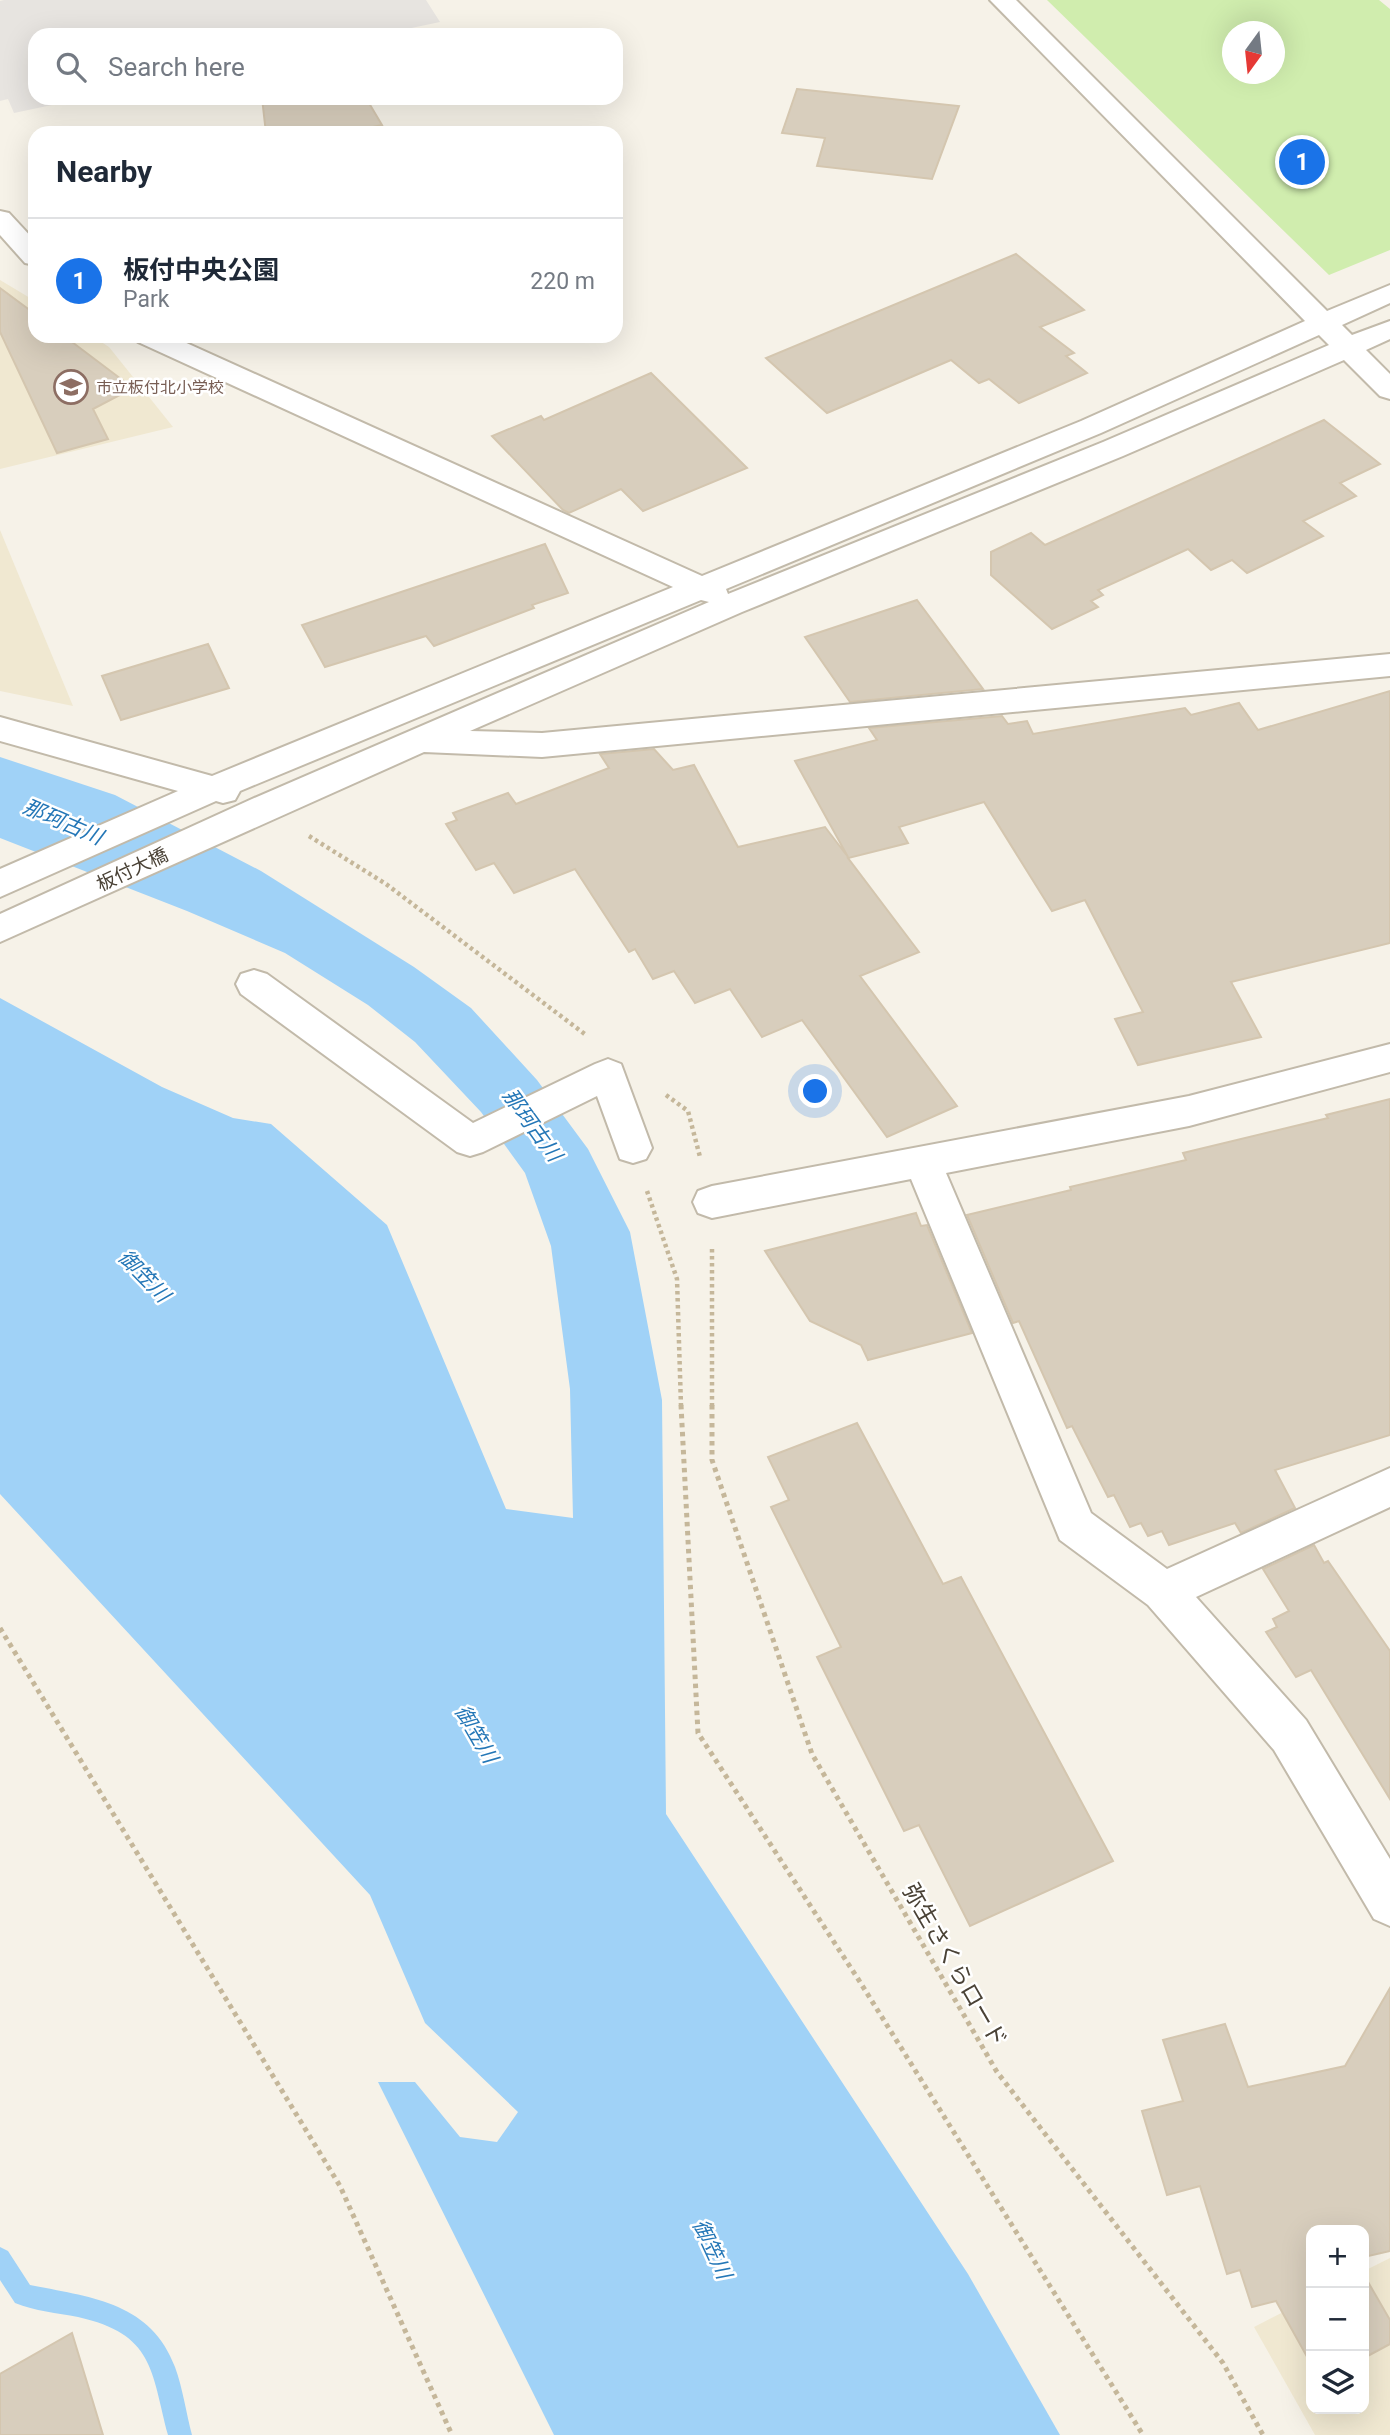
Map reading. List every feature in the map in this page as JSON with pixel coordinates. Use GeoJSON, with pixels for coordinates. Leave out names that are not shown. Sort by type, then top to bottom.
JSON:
{"type":"FeatureCollection","features":[{"type":"Feature","properties":{"kind":"street"},"geometry":{"type":"LineString","coordinates":[[1002,0],[1390,390]]}},
{"type":"Feature","properties":{"kind":"street"},"geometry":{"type":"LineString","coordinates":[[0,219],[28,249]]}},
{"type":"Feature","properties":{"kind":"street","name":"板付大橋"},"geometry":{"type":"LineString","coordinates":[[0,884],[215,788],[1091,427],[1390,293]]}},
{"type":"Feature","properties":{"kind":"street","name":"板付大橋"},"geometry":{"type":"LineString","coordinates":[[0,929],[264,808],[731,605],[1114,450],[1390,329]]}},
{"type":"Feature","properties":{"kind":"street"},"geometry":{"type":"LineString","coordinates":[[163,343],[701,586],[731,605]]}},
{"type":"Feature","properties":{"kind":"street"},"geometry":{"type":"LineString","coordinates":[[418,742],[542,745],[1390,665]]}},
{"type":"Feature","properties":{"kind":"street"},"geometry":{"type":"LineString","coordinates":[[0,729],[215,788],[264,808]]}},
{"type":"Feature","properties":{"kind":"street"},"geometry":{"type":"LineString","coordinates":[[254,984],[470,1141],[608,1074],[633,1148]]}},
{"type":"Feature","properties":{"kind":"street"},"geometry":{"type":"LineString","coordinates":[[712,1202],[1189,1111],[1390,1058]]}},
{"type":"Feature","properties":{"kind":"street"},"geometry":{"type":"LineString","coordinates":[[923,1162],[1075,1526],[1163,1591],[1290,1735],[1390,1903]]}},
{"type":"Feature","properties":{"kind":"street"},"geometry":{"type":"LineString","coordinates":[[1163,1591],[1390,1487]]}},
{"type":"Feature","properties":{"kind":"path"},"geometry":{"type":"LineString","coordinates":[[652,1206],[677,1279],[682,1455],[698,1733],[860,1982],[1143,2435]]}},
{"type":"Feature","properties":{"kind":"path","name":"弥生さくらロード"},"geometry":{"type":"LineString","coordinates":[[712,1460],[812,1754],[997,2072],[1223,2363],[1263,2435]]}},
{"type":"Feature","properties":{"kind":"path"},"geometry":{"type":"LineString","coordinates":[[0,1628],[340,2186],[452,2435]]}},
{"type":"Feature","properties":{"kind":"shaded area"},"geometry":{"type":"Polygon","coordinates":[[[426,0],[440,22],[411,28],[28,28],[28,105],[52,105],[14,113],[8,99],[0,101],[0,1],[426,0]]]}},
{"type":"Feature","properties":{"kind":"shaded area","name":"市立板付北小学校"},"geometry":{"type":"Polygon","coordinates":[[[0,280],[28,297],[28,343],[103,343],[109,347],[173,427],[0,469],[0,280]]]}},
{"type":"Feature","properties":{"kind":"shaded area"},"geometry":{"type":"Polygon","coordinates":[[[0,530],[73,706],[0,691],[0,530]]]}},
{"type":"Feature","properties":{"kind":"shaded area"},"geometry":{"type":"Polygon","coordinates":[[[1390,2258],[1390,2435],[1315,2435],[1254,2327],[1306,2301],[1306,2414],[1369,2414],[1369,2268],[1390,2258]]]}},
{"type":"Feature","properties":{"kind":"green space"},"geometry":{"type":"Polygon","coordinates":[[[1047,0],[1379,0],[1390,9],[1390,250],[1329,275],[1047,0]]]}},
{"type":"Feature","properties":{"kind":"water"},"geometry":{"type":"Polygon","coordinates":[[[0,757],[115,795],[261,871],[414,967],[471,1008],[537,1080],[588,1149],[630,1232],[662,1400],[666,1814],[968,2274],[1060,2435],[554,2435],[378,2082],[415,2082],[460,2137],[497,2142],[518,2112],[425,2023],[370,1895],[0,1494],[0,998],[162,1087],[233,1118],[271,1124],[387,1225],[506,1509],[573,1518],[570,1389],[551,1246],[525,1173],[481,1112],[415,1042],[368,1005],[285,953],[187,911],[0,838],[0,757]]]}},
{"type":"Feature","properties":{"kind":"building"},"geometry":{"type":"Polygon","coordinates":[[[797,89],[959,106],[932,179],[817,166],[825,138],[782,133],[797,89]]]}},
{"type":"Feature","properties":{"kind":"building"},"geometry":{"type":"Polygon","coordinates":[[[263,105],[370,105],[382,125],[377,126],[265,126],[263,105]]]}},
{"type":"Feature","properties":{"kind":"building"},"geometry":{"type":"Polygon","coordinates":[[[1016,254],[1084,310],[1040,327],[1074,353],[1066,356],[1087,373],[1019,403],[989,379],[979,383],[951,360],[827,413],[766,358],[1016,254]]]}},
{"type":"Feature","properties":{"kind":"building"},"geometry":{"type":"Polygon","coordinates":[[[0,288],[28,309],[28,343],[73,343],[133,388],[93,409],[108,439],[57,453],[0,332],[0,288]]]}},
{"type":"Feature","properties":{"kind":"building"},"geometry":{"type":"Polygon","coordinates":[[[651,373],[747,468],[643,511],[621,489],[569,513],[563,510],[492,436],[541,416],[544,420],[651,373]]]}},
{"type":"Feature","properties":{"kind":"building"},"geometry":{"type":"Polygon","coordinates":[[[1324,420],[1380,464],[1340,483],[1356,496],[1303,521],[1323,536],[1247,573],[1232,560],[1211,570],[1188,549],[1098,590],[1103,595],[1091,601],[1098,607],[1052,629],[991,575],[991,552],[1031,533],[1045,545],[1324,420]]]}},
{"type":"Feature","properties":{"kind":"building"},"geometry":{"type":"Polygon","coordinates":[[[545,544],[568,593],[434,646],[426,636],[325,667],[302,625],[545,544]]]}},
{"type":"Feature","properties":{"kind":"building"},"geometry":{"type":"Polygon","coordinates":[[[917,600],[983,689],[850,702],[805,637],[917,600]]]}},
{"type":"Feature","properties":{"kind":"building"},"geometry":{"type":"Polygon","coordinates":[[[208,644],[229,688],[121,720],[102,676],[208,644]]]}},
{"type":"Feature","properties":{"kind":"building"},"geometry":{"type":"Polygon","coordinates":[[[1390,691],[1390,943],[1231,982],[1261,1037],[1138,1065],[1115,1019],[1143,1012],[1085,900],[1052,911],[984,802],[899,827],[908,843],[848,858],[919,952],[860,976],[957,1106],[887,1137],[802,1020],[762,1037],[730,989],[695,1003],[674,971],[653,979],[635,949],[629,952],[575,869],[514,893],[494,863],[476,870],[446,824],[457,820],[453,813],[508,793],[516,804],[609,768],[600,754],[654,749],[673,770],[694,765],[738,847],[825,827],[848,857],[795,761],[877,740],[869,728],[1002,716],[1008,724],[1027,721],[1033,734],[1185,708],[1191,715],[1239,703],[1258,730],[1390,691]]]}},
{"type":"Feature","properties":{"kind":"building"},"geometry":{"type":"Polygon","coordinates":[[[1390,1099],[1390,1435],[1275,1470],[1295,1508],[1241,1533],[1235,1523],[1169,1545],[1162,1531],[1148,1536],[1141,1523],[1130,1527],[1114,1495],[1108,1497],[1072,1426],[1067,1428],[1019,1321],[1013,1323],[967,1215],[1186,1160],[1183,1153],[1328,1118],[1326,1115],[1390,1099]]]}},
{"type":"Feature","properties":{"kind":"building"},"geometry":{"type":"Polygon","coordinates":[[[916,1213],[921,1226],[927,1225],[972,1333],[868,1360],[861,1345],[810,1321],[765,1251],[916,1213]]]}},
{"type":"Feature","properties":{"kind":"building"},"geometry":{"type":"Polygon","coordinates":[[[857,1423],[943,1584],[961,1577],[1113,1861],[970,1926],[919,1825],[904,1831],[817,1657],[841,1647],[771,1507],[789,1500],[768,1457],[857,1423]]]}},
{"type":"Feature","properties":{"kind":"building"},"geometry":{"type":"Polygon","coordinates":[[[1314,1545],[1324,1563],[1328,1561],[1390,1651],[1390,1799],[1311,1670],[1296,1677],[1266,1632],[1277,1627],[1273,1619],[1289,1611],[1263,1569],[1314,1545]]]}},
{"type":"Feature","properties":{"kind":"building"},"geometry":{"type":"Polygon","coordinates":[[[1390,1988],[1390,2251],[1369,2256],[1369,2225],[1306,2225],[1306,2355],[1276,2301],[1252,2307],[1240,2270],[1227,2274],[1200,2186],[1167,2195],[1142,2111],[1183,2101],[1163,2040],[1225,2024],[1248,2087],[1345,2066],[1390,1988]]]}},
{"type":"Feature","properties":{"kind":"building"},"geometry":{"type":"Polygon","coordinates":[[[1369,2284],[1390,2320],[1390,2344],[1369,2355],[1369,2284]]]}},
{"type":"Feature","properties":{"kind":"building"},"geometry":{"type":"Polygon","coordinates":[[[72,2333],[103,2435],[0,2435],[0,2374],[72,2333]]]}},
{"type":"Feature","properties":{"kind":"waterway"},"geometry":{"type":"LineString","coordinates":[[0,2259],[23,2295],[100,2311],[135,2328],[149,2341],[166,2375],[180,2435]]}},
{"type":"Feature","properties":{"kind":"place","name":"板付中央公園"},"geometry":{"type":"Point","coordinates":[1302,162]}},
{"type":"Feature","properties":{"kind":"place","name":"市立板付北小学校"},"geometry":{"type":"Point","coordinates":[71,387]}},
{"type":"Feature","properties":{"kind":"water label","name":"那珂古川"},"geometry":{"type":"Point","coordinates":[63,822]}},
{"type":"Feature","properties":{"kind":"water label","name":"那珂古川"},"geometry":{"type":"Point","coordinates":[532,1125]}},
{"type":"Feature","properties":{"kind":"water label","name":"御笠川"},"geometry":{"type":"Point","coordinates":[144,1276]}},
{"type":"Feature","properties":{"kind":"water label","name":"御笠川"},"geometry":{"type":"Point","coordinates":[476,1734]}},
{"type":"Feature","properties":{"kind":"water label","name":"御笠川"},"geometry":{"type":"Point","coordinates":[712,2249]}}]}
